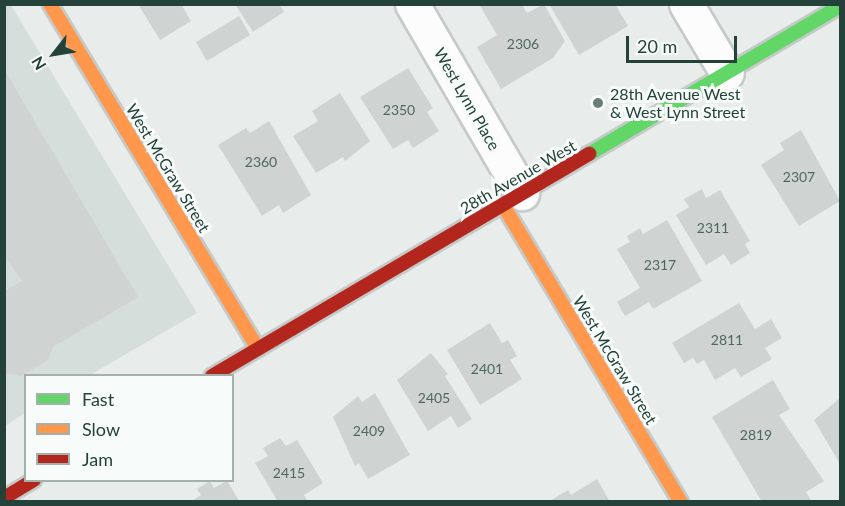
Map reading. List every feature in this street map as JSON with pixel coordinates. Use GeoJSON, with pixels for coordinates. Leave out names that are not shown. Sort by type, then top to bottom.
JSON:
{"type":"FeatureCollection","features":[{"type":"Feature","properties":{"kind":"street","name":"West McGraw Street"},"geometry":{"type":"LineString","coordinates":[[50,4],[258,349]]}},
{"type":"Feature","properties":{"kind":"street","name":"West Lynn Place"},"geometry":{"type":"LineString","coordinates":[[412,4],[512,199]]}},
{"type":"Feature","properties":{"kind":"street"},"geometry":{"type":"LineString","coordinates":[[686,4],[727,73]]}},
{"type":"Feature","properties":{"kind":"street","name":"28th Avenue West"},"geometry":{"type":"LineString","coordinates":[[214,374],[840,6]]}},
{"type":"Feature","properties":{"kind":"street","name":"West McGraw Street"},"geometry":{"type":"LineString","coordinates":[[512,199],[681,501]]}},
{"type":"Feature","properties":{"kind":"street"},"geometry":{"type":"LineString","coordinates":[[4,498],[31,482]]}},
{"type":"Feature","properties":{"kind":"shaded area"},"geometry":{"type":"Polygon","coordinates":[[[4,5],[11,5],[197,313],[92,374],[24,374],[24,414],[5,426],[4,5]]]}},
{"type":"Feature","properties":{"kind":"building"},"geometry":{"type":"Polygon","coordinates":[[[138,4],[181,4],[191,21],[160,40],[138,4]]]}},
{"type":"Feature","properties":{"kind":"building"},"geometry":{"type":"Polygon","coordinates":[[[235,4],[279,4],[284,12],[253,32],[235,4]]]}},
{"type":"Feature","properties":{"kind":"building"},"geometry":{"type":"Polygon","coordinates":[[[479,4],[522,4],[527,13],[544,4],[565,41],[553,58],[501,89],[477,47],[497,35],[479,4]]]}},
{"type":"Feature","properties":{"kind":"building"},"geometry":{"type":"Polygon","coordinates":[[[549,4],[615,4],[628,26],[579,55],[549,4]]]}},
{"type":"Feature","properties":{"kind":"building"},"geometry":{"type":"Polygon","coordinates":[[[239,16],[250,35],[207,61],[196,42],[239,16]]]}},
{"type":"Feature","properties":{"kind":"building"},"geometry":{"type":"Polygon","coordinates":[[[408,68],[433,108],[427,112],[439,131],[413,148],[408,140],[393,149],[360,97],[408,68]]]}},
{"type":"Feature","properties":{"kind":"building"},"geometry":{"type":"Polygon","coordinates":[[[4,69],[138,297],[53,347],[48,360],[21,376],[4,373],[4,291],[22,281],[4,256],[4,69]]]}},
{"type":"Feature","properties":{"kind":"building"},"geometry":{"type":"Polygon","coordinates":[[[340,93],[370,141],[345,161],[343,157],[316,173],[293,136],[318,121],[312,111],[340,93]]]}},
{"type":"Feature","properties":{"kind":"building"},"geometry":{"type":"Polygon","coordinates":[[[269,121],[311,195],[283,213],[279,205],[262,216],[218,145],[246,128],[250,133],[269,121]]]}},
{"type":"Feature","properties":{"kind":"building"},"geometry":{"type":"Polygon","coordinates":[[[801,130],[840,201],[799,226],[761,165],[784,150],[780,143],[801,130]]]}},
{"type":"Feature","properties":{"kind":"building"},"geometry":{"type":"Polygon","coordinates":[[[702,189],[706,198],[720,190],[750,241],[745,244],[750,253],[731,265],[724,254],[706,265],[676,215],[689,207],[684,199],[702,189]]]}},
{"type":"Feature","properties":{"kind":"building"},"geometry":{"type":"Polygon","coordinates":[[[667,220],[702,281],[653,309],[649,302],[625,316],[617,302],[640,288],[617,249],[630,242],[627,236],[640,228],[643,234],[667,220]]]}},
{"type":"Feature","properties":{"kind":"building"},"geometry":{"type":"Polygon","coordinates":[[[739,303],[755,329],[771,319],[782,338],[765,348],[772,359],[741,377],[735,368],[715,380],[704,360],[697,364],[693,358],[684,363],[672,343],[739,303]]]}},
{"type":"Feature","properties":{"kind":"building"},"geometry":{"type":"Polygon","coordinates":[[[490,323],[502,343],[508,340],[517,356],[510,360],[522,379],[480,405],[447,350],[490,323]]]}},
{"type":"Feature","properties":{"kind":"building"},"geometry":{"type":"Polygon","coordinates":[[[431,353],[448,374],[445,376],[472,419],[458,428],[451,416],[428,431],[397,380],[431,353]]]}},
{"type":"Feature","properties":{"kind":"building"},"geometry":{"type":"Polygon","coordinates":[[[773,380],[790,409],[779,415],[824,481],[806,492],[812,502],[762,502],[712,417],[773,380]]]}},
{"type":"Feature","properties":{"kind":"building"},"geometry":{"type":"Polygon","coordinates":[[[375,393],[410,455],[368,479],[359,463],[355,466],[333,417],[358,396],[362,402],[375,393]]]}},
{"type":"Feature","properties":{"kind":"building"},"geometry":{"type":"Polygon","coordinates":[[[840,398],[840,464],[814,420],[840,398]]]}},
{"type":"Feature","properties":{"kind":"building"},"geometry":{"type":"Polygon","coordinates":[[[280,438],[286,446],[297,440],[323,483],[304,495],[308,502],[278,502],[255,463],[268,456],[263,448],[280,438]]]}},
{"type":"Feature","properties":{"kind":"building"},"geometry":{"type":"Polygon","coordinates":[[[597,479],[610,502],[548,502],[568,490],[571,495],[597,479]]]}},
{"type":"Feature","properties":{"kind":"building"},"geometry":{"type":"Polygon","coordinates":[[[208,482],[214,488],[228,482],[240,502],[190,502],[201,495],[197,489],[208,482]]]}},
{"type":"Feature","properties":{"kind":"traffic: fast"},"geometry":{"type":"LineString","coordinates":[[589,154],[840,6]]}},
{"type":"Feature","properties":{"kind":"traffic: slow"},"geometry":{"type":"LineString","coordinates":[[50,4],[258,349]]}},
{"type":"Feature","properties":{"kind":"traffic: slow"},"geometry":{"type":"LineString","coordinates":[[503,205],[681,502]]}},
{"type":"Feature","properties":{"kind":"traffic: jam"},"geometry":{"type":"LineString","coordinates":[[215,374],[589,154]]}},
{"type":"Feature","properties":{"kind":"traffic: jam"},"geometry":{"type":"LineString","coordinates":[[4,498],[31,482]]}},
{"type":"Feature","properties":{"kind":"place","name":"28th Avenue West & West Lynn Street"},"geometry":{"type":"Point","coordinates":[598,103]}}]}
